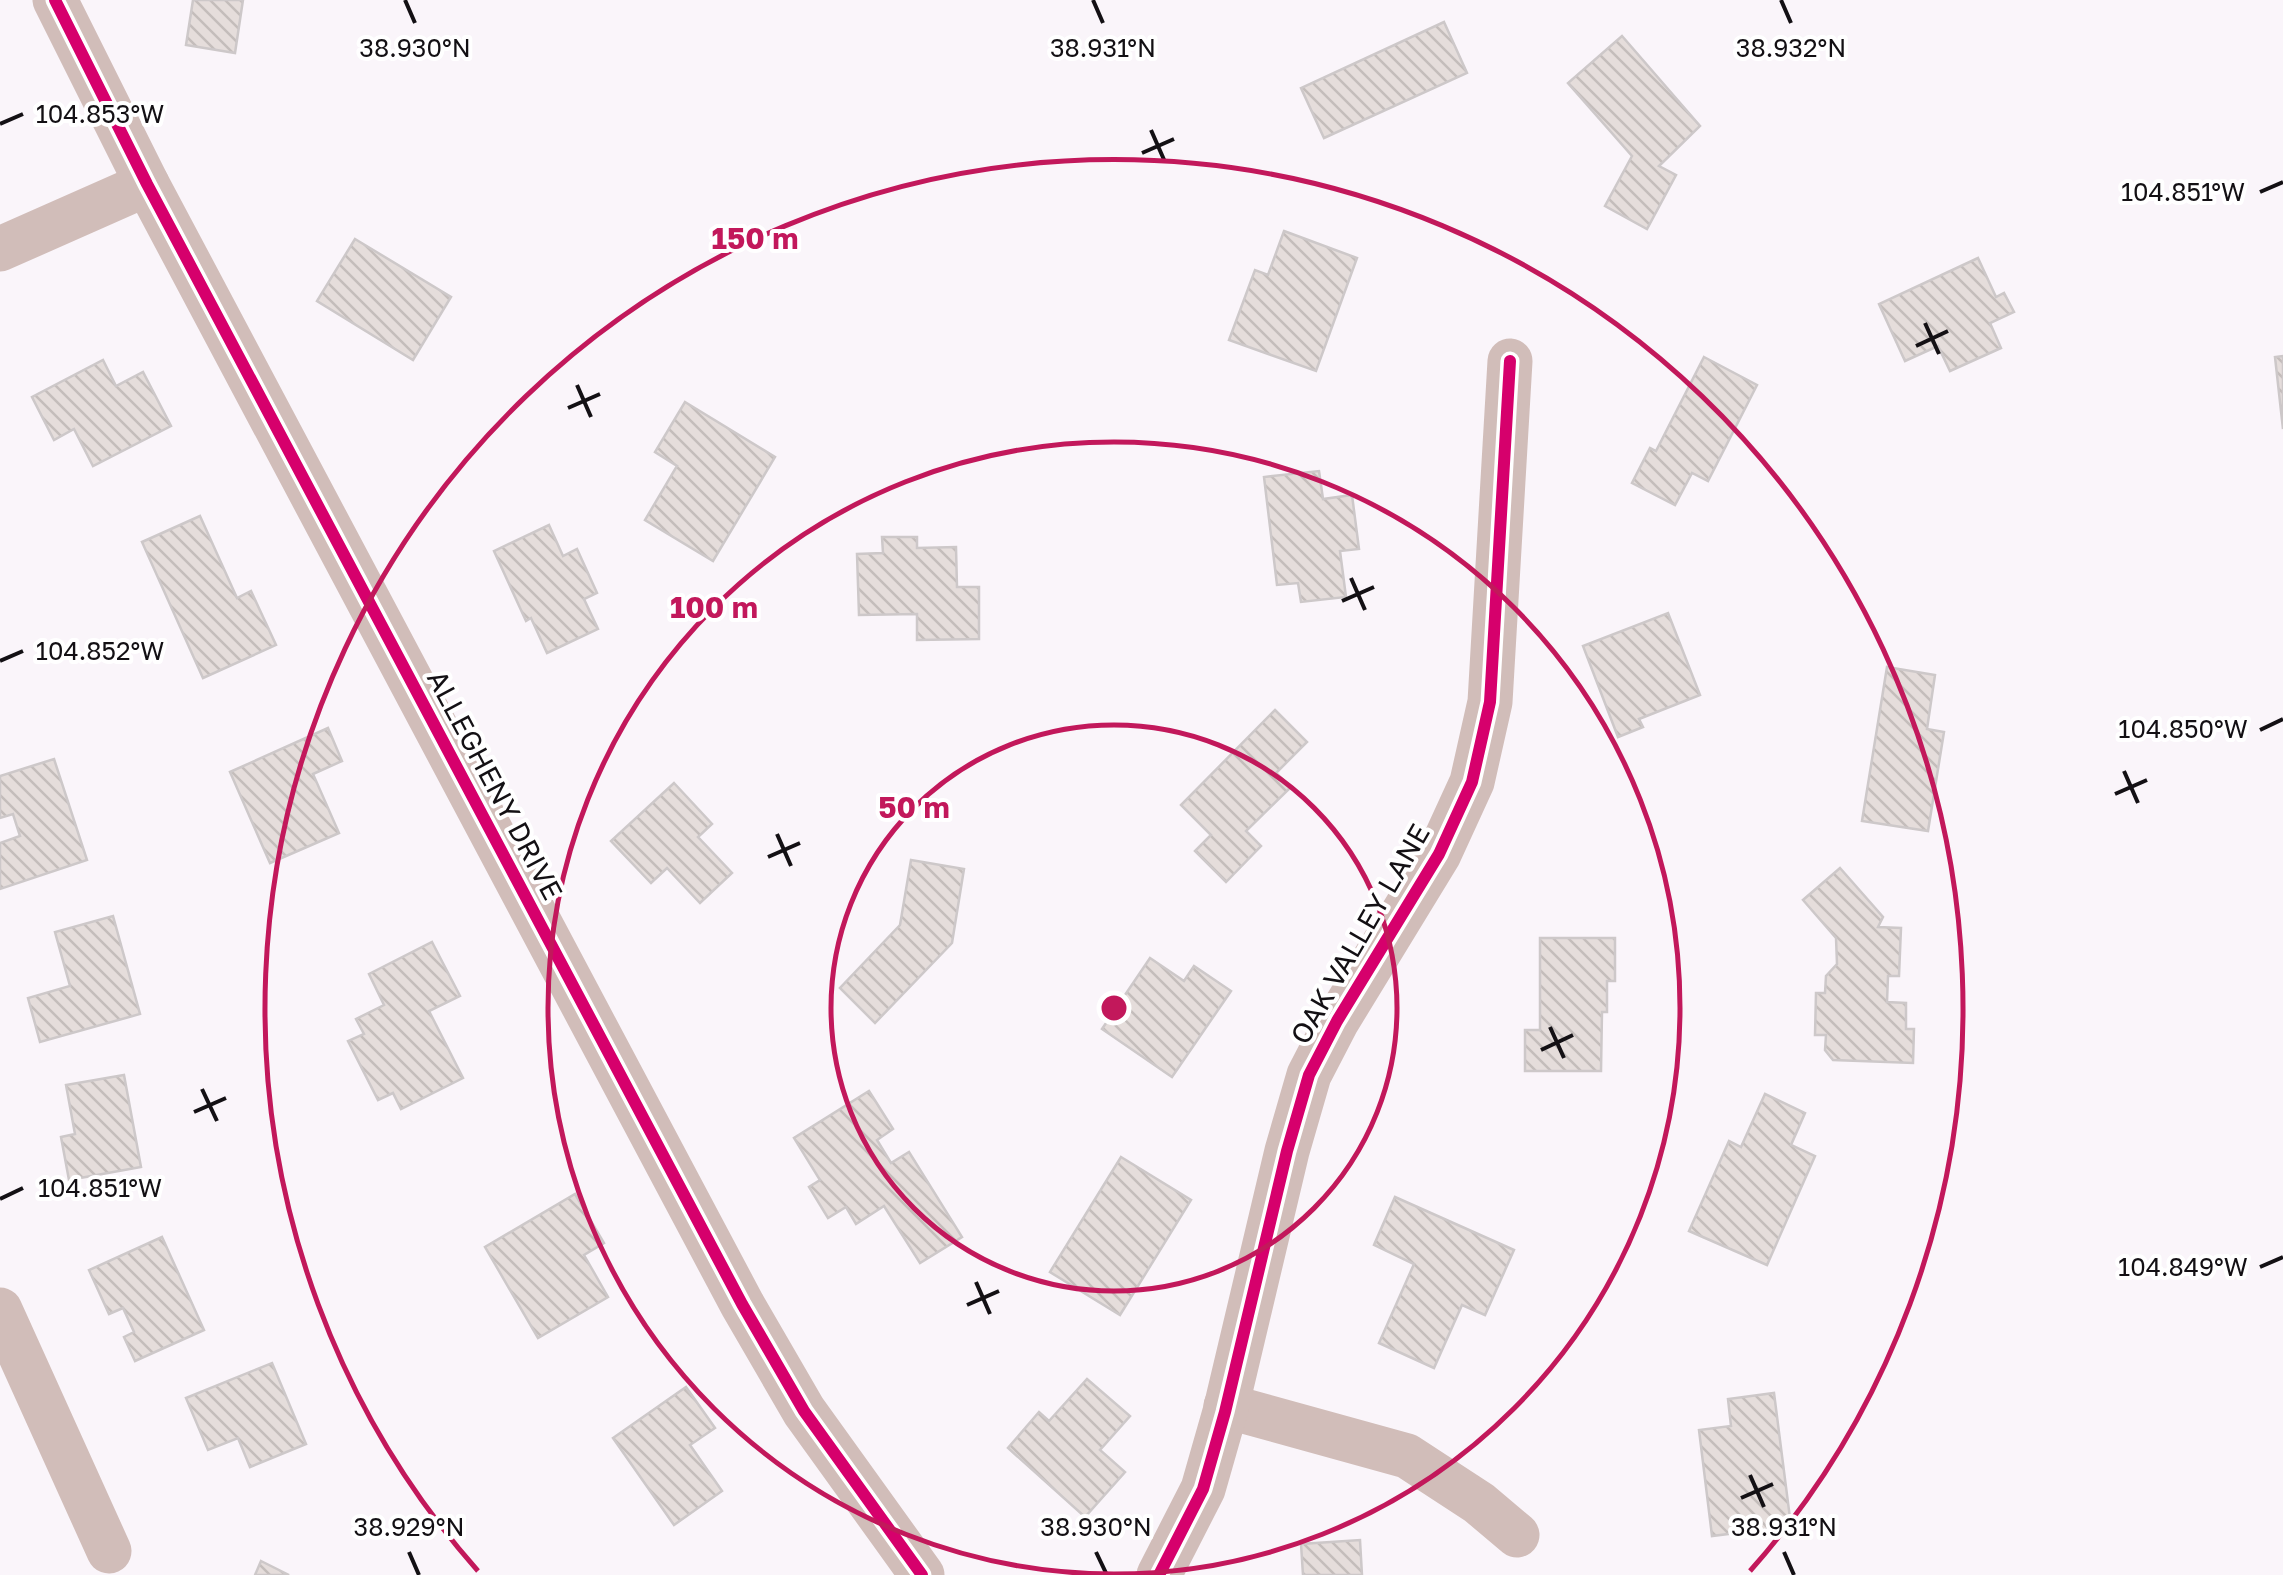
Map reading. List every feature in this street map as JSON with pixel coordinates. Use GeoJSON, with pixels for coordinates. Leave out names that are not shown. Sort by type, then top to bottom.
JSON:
{"type":"FeatureCollection","features":[{"type":"Feature","properties":{"kind":"street","name":"ALLEGHENY DRIVE"},"geometry":{"type":"LineString","coordinates":[[55,0],[147,184],[742,1304],[804,1411],[922,1575]]}},
{"type":"Feature","properties":{"kind":"street"},"geometry":{"type":"LineString","coordinates":[[0,249],[147,184]]}},
{"type":"Feature","properties":{"kind":"street","name":"OAK VALLEY LANE"},"geometry":{"type":"LineString","coordinates":[[1159,1575],[1202,1490],[1309,1075],[1337,1021],[1439,854],[1472,782],[1490,702],[1510,361]]}},
{"type":"Feature","properties":{"kind":"street"},"geometry":{"type":"LineString","coordinates":[[0,1310],[109,1551]]}},
{"type":"Feature","properties":{"kind":"street"},"geometry":{"type":"LineString","coordinates":[[1226,1406],[1407,1456],[1479,1503],[1516,1535]]}},
{"type":"Feature","properties":{"kind":"building"},"geometry":{"type":"Polygon","coordinates":[[[193,0],[243,0],[235,53],[186,45],[193,0]]]}},
{"type":"Feature","properties":{"kind":"building"},"geometry":{"type":"Polygon","coordinates":[[[1444,22],[1467,73],[1324,138],[1301,88],[1444,22]]]}},
{"type":"Feature","properties":{"kind":"building"},"geometry":{"type":"Polygon","coordinates":[[[1622,36],[1700,126],[1659,166],[1676,175],[1647,229],[1605,206],[1632,156],[1568,83],[1622,36]]]}},
{"type":"Feature","properties":{"kind":"building"},"geometry":{"type":"Polygon","coordinates":[[[1284,231],[1357,258],[1316,371],[1229,340],[1255,270],[1268,275],[1284,231]]]}},
{"type":"Feature","properties":{"kind":"building"},"geometry":{"type":"Polygon","coordinates":[[[355,239],[451,297],[413,360],[317,301],[355,239]]]}},
{"type":"Feature","properties":{"kind":"building"},"geometry":{"type":"Polygon","coordinates":[[[1978,258],[1996,297],[2004,293],[2014,312],[1990,323],[2001,348],[1950,371],[1938,346],[1905,361],[1879,304],[1978,258]]]}},
{"type":"Feature","properties":{"kind":"building"},"geometry":{"type":"Polygon","coordinates":[[[2283,356],[2283,429],[2275,357],[2283,356]]]}},
{"type":"Feature","properties":{"kind":"building"},"geometry":{"type":"Polygon","coordinates":[[[1704,357],[1757,385],[1708,481],[1692,473],[1675,505],[1632,483],[1650,448],[1656,451],[1704,357]]]}},
{"type":"Feature","properties":{"kind":"building"},"geometry":{"type":"Polygon","coordinates":[[[103,360],[116,386],[143,372],[171,426],[93,466],[74,429],[54,440],[32,397],[103,360]]]}},
{"type":"Feature","properties":{"kind":"building"},"geometry":{"type":"Polygon","coordinates":[[[685,402],[775,457],[713,561],[645,520],[677,466],[655,452],[685,402]]]}},
{"type":"Feature","properties":{"kind":"building"},"geometry":{"type":"Polygon","coordinates":[[[1319,471],[1323,499],[1352,495],[1359,549],[1340,551],[1346,597],[1301,602],[1298,583],[1277,585],[1264,477],[1319,471]]]}},
{"type":"Feature","properties":{"kind":"building"},"geometry":{"type":"Polygon","coordinates":[[[200,516],[237,598],[251,591],[276,645],[203,678],[142,542],[200,516]]]}},
{"type":"Feature","properties":{"kind":"building"},"geometry":{"type":"Polygon","coordinates":[[[549,525],[563,556],[577,549],[597,593],[584,599],[598,629],[547,653],[531,618],[526,621],[494,551],[549,525]]]}},
{"type":"Feature","properties":{"kind":"building"},"geometry":{"type":"Polygon","coordinates":[[[882,537],[917,537],[917,548],[956,547],[957,587],[979,587],[979,639],[917,640],[917,614],[859,615],[857,554],[883,553],[882,537]]]}},
{"type":"Feature","properties":{"kind":"building"},"geometry":{"type":"Polygon","coordinates":[[[1668,613],[1700,695],[1639,719],[1643,727],[1618,737],[1583,646],[1668,613]]]}},
{"type":"Feature","properties":{"kind":"building"},"geometry":{"type":"Polygon","coordinates":[[[1887,667],[1935,675],[1927,729],[1944,732],[1928,831],[1862,821],[1887,667]]]}},
{"type":"Feature","properties":{"kind":"building"},"geometry":{"type":"Polygon","coordinates":[[[1275,710],[1307,742],[1276,773],[1291,787],[1246,831],[1261,846],[1226,882],[1195,851],[1211,835],[1181,805],[1275,710]]]}},
{"type":"Feature","properties":{"kind":"building"},"geometry":{"type":"Polygon","coordinates":[[[328,728],[342,761],[313,774],[339,833],[270,863],[230,772],[328,728]]]}},
{"type":"Feature","properties":{"kind":"building"},"geometry":{"type":"Polygon","coordinates":[[[54,759],[87,860],[0,889],[0,843],[20,836],[13,814],[0,818],[0,776],[54,759]]]}},
{"type":"Feature","properties":{"kind":"building"},"geometry":{"type":"Polygon","coordinates":[[[674,783],[712,824],[698,837],[732,873],[700,903],[667,868],[651,883],[611,841],[674,783]]]}},
{"type":"Feature","properties":{"kind":"building"},"geometry":{"type":"Polygon","coordinates":[[[911,860],[964,869],[952,943],[875,1023],[840,988],[900,925],[911,860]]]}},
{"type":"Feature","properties":{"kind":"building"},"geometry":{"type":"Polygon","coordinates":[[[1840,868],[1883,917],[1878,927],[1901,928],[1899,976],[1888,976],[1887,1002],[1906,1003],[1906,1029],[1914,1029],[1913,1063],[1833,1060],[1825,1050],[1826,1035],[1815,1035],[1816,993],[1825,993],[1826,976],[1837,964],[1836,938],[1803,900],[1840,868]]]}},
{"type":"Feature","properties":{"kind":"building"},"geometry":{"type":"Polygon","coordinates":[[[113,916],[140,1014],[40,1042],[28,998],[70,986],[55,932],[113,916]]]}},
{"type":"Feature","properties":{"kind":"building"},"geometry":{"type":"Polygon","coordinates":[[[1540,938],[1615,938],[1615,981],[1607,981],[1607,1012],[1602,1012],[1601,1071],[1525,1071],[1525,1030],[1540,1030],[1540,938]]]}},
{"type":"Feature","properties":{"kind":"building"},"geometry":{"type":"Polygon","coordinates":[[[432,942],[460,996],[429,1011],[463,1078],[401,1109],[393,1093],[378,1100],[348,1041],[364,1034],[356,1019],[384,1005],[369,974],[432,942]]]}},
{"type":"Feature","properties":{"kind":"building"},"geometry":{"type":"Polygon","coordinates":[[[1150,958],[1184,981],[1194,966],[1231,991],[1172,1077],[1102,1029],[1150,958]]]}},
{"type":"Feature","properties":{"kind":"building"},"geometry":{"type":"Polygon","coordinates":[[[124,1075],[141,1167],[69,1180],[61,1137],[75,1134],[66,1085],[124,1075]]]}},
{"type":"Feature","properties":{"kind":"building"},"geometry":{"type":"Polygon","coordinates":[[[869,1091],[893,1129],[877,1140],[891,1163],[909,1152],[962,1237],[920,1263],[884,1206],[856,1224],[846,1207],[828,1218],[809,1187],[820,1180],[794,1138],[869,1091]]]}},
{"type":"Feature","properties":{"kind":"building"},"geometry":{"type":"Polygon","coordinates":[[[1765,1094],[1805,1113],[1791,1145],[1815,1156],[1767,1265],[1689,1231],[1729,1141],[1741,1147],[1765,1094]]]}},
{"type":"Feature","properties":{"kind":"building"},"geometry":{"type":"Polygon","coordinates":[[[1121,1157],[1191,1200],[1120,1315],[1050,1272],[1121,1157]]]}},
{"type":"Feature","properties":{"kind":"building"},"geometry":{"type":"Polygon","coordinates":[[[575,1194],[604,1243],[584,1255],[608,1297],[538,1338],[485,1247],[575,1194]]]}},
{"type":"Feature","properties":{"kind":"building"},"geometry":{"type":"Polygon","coordinates":[[[1395,1197],[1514,1250],[1485,1315],[1462,1305],[1434,1368],[1379,1343],[1414,1264],[1374,1245],[1395,1197]]]}},
{"type":"Feature","properties":{"kind":"building"},"geometry":{"type":"Polygon","coordinates":[[[162,1237],[204,1330],[135,1361],[124,1337],[134,1332],[123,1308],[109,1314],[89,1270],[162,1237]]]}},
{"type":"Feature","properties":{"kind":"building"},"geometry":{"type":"Polygon","coordinates":[[[272,1363],[306,1444],[250,1467],[238,1438],[208,1450],[186,1398],[272,1363]]]}},
{"type":"Feature","properties":{"kind":"building"},"geometry":{"type":"Polygon","coordinates":[[[1087,1379],[1130,1416],[1100,1450],[1125,1472],[1085,1517],[1008,1448],[1039,1412],[1049,1421],[1087,1379]]]}},
{"type":"Feature","properties":{"kind":"building"},"geometry":{"type":"Polygon","coordinates":[[[686,1387],[715,1428],[690,1445],[722,1491],[674,1525],[613,1438],[686,1387]]]}},
{"type":"Feature","properties":{"kind":"building"},"geometry":{"type":"Polygon","coordinates":[[[1774,1393],[1791,1526],[1712,1536],[1699,1430],[1731,1426],[1728,1399],[1774,1393]]]}},
{"type":"Feature","properties":{"kind":"building"},"geometry":{"type":"Polygon","coordinates":[[[1360,1540],[1362,1575],[1303,1575],[1301,1544],[1360,1540]]]}},
{"type":"Feature","properties":{"kind":"building"},"geometry":{"type":"Polygon","coordinates":[[[261,1561],[289,1575],[255,1575],[261,1561]]]}},
{"type":"Feature","properties":{"kind":"cycle path"},"geometry":{"type":"LineString","coordinates":[[55,0],[147,184],[742,1304],[804,1411],[922,1575]]}},
{"type":"Feature","properties":{"kind":"cycle path"},"geometry":{"type":"LineString","coordinates":[[1159,1575],[1203,1489],[1309,1075],[1337,1021],[1439,854],[1472,782],[1490,702],[1510,361]]}}]}
